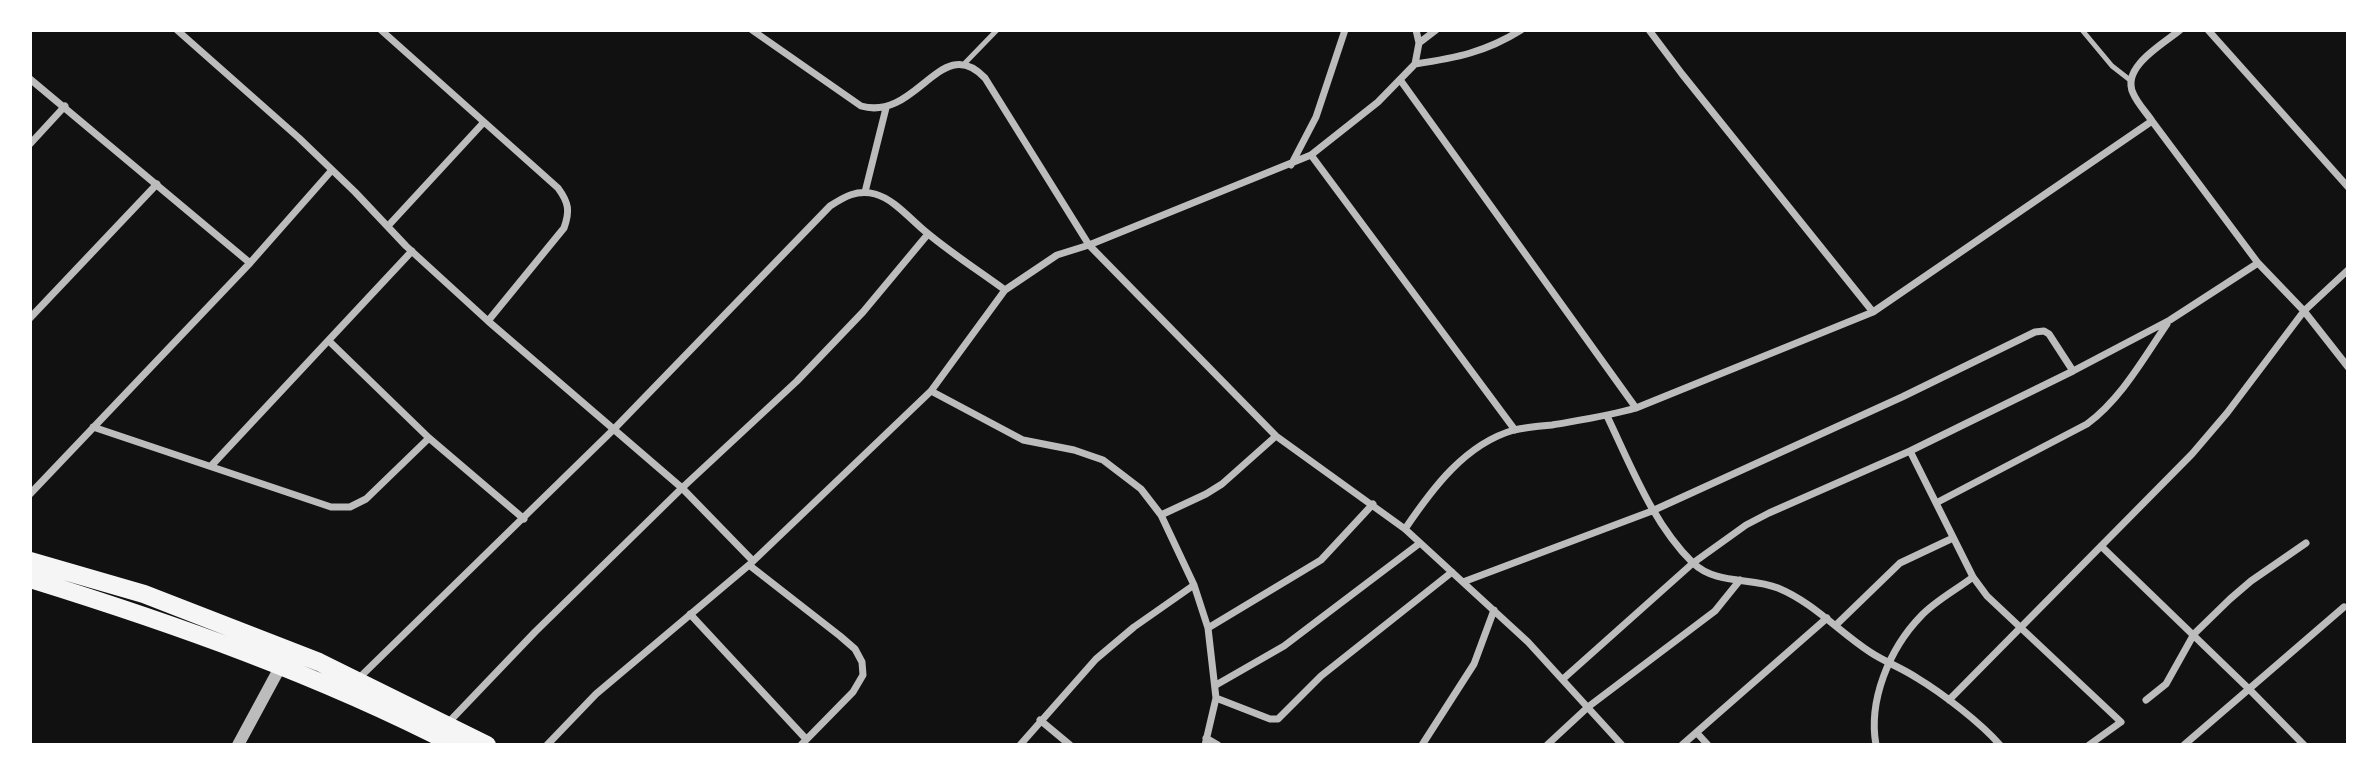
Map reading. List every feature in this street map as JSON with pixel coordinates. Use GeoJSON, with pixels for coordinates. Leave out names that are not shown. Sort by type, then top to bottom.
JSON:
{"type":"FeatureCollection","features":[{"type":"Feature","properties":{"kind":"main road"},"geometry":{"type":"LineString","coordinates":[[30,561],[144,594],[285,658],[455,745]]}},
{"type":"Feature","properties":{"kind":"main road"},"geometry":{"type":"LineString","coordinates":[[30,579],[358,680],[487,745]]}},
{"type":"Feature","properties":{"kind":"street"},"geometry":{"type":"LineString","coordinates":[[177,30],[332,170],[412,251],[488,321],[682,488],[751,563],[855,649],[862,662],[863,676],[853,692],[803,742],[690,614]]}},
{"type":"Feature","properties":{"kind":"street"},"geometry":{"type":"LineString","coordinates":[[381,30],[558,188],[568,201],[569,214],[564,228],[488,321]]}},
{"type":"Feature","properties":{"kind":"street"},"geometry":{"type":"LineString","coordinates":[[752,30],[861,106],[873,109],[898,103],[952,64],[965,63],[975,67],[985,78],[1089,245],[1276,436],[1405,529],[1494,610],[1563,679],[1622,745]]}},
{"type":"Feature","properties":{"kind":"street"},"geometry":{"type":"LineString","coordinates":[[1290,165],[1316,117],[1345,30]]}},
{"type":"Feature","properties":{"kind":"street"},"geometry":{"type":"LineString","coordinates":[[547,745],[596,694],[751,563],[930,391],[1005,289],[1057,255],[1089,245],[1311,155],[1401,80],[1415,64],[1419,43],[1416,30]]}},
{"type":"Feature","properties":{"kind":"street"},"geometry":{"type":"LineString","coordinates":[[1419,43],[1436,30]]}},
{"type":"Feature","properties":{"kind":"street"},"geometry":{"type":"LineString","coordinates":[[1415,64],[1465,56],[1500,43],[1521,30]]}},
{"type":"Feature","properties":{"kind":"street"},"geometry":{"type":"LineString","coordinates":[[1649,30],[1873,312]]}},
{"type":"Feature","properties":{"kind":"street"},"geometry":{"type":"LineString","coordinates":[[2180,30],[2142,61],[2133,72],[2130,80],[2132,92],[2258,262],[2304,311],[2348,367]]}},
{"type":"Feature","properties":{"kind":"street"},"geometry":{"type":"LineString","coordinates":[[2208,30],[2348,187]]}},
{"type":"Feature","properties":{"kind":"street"},"geometry":{"type":"LineString","coordinates":[[30,79],[250,263]]}},
{"type":"Feature","properties":{"kind":"street"},"geometry":{"type":"LineString","coordinates":[[1401,80],[1636,408]]}},
{"type":"Feature","properties":{"kind":"street"},"geometry":{"type":"LineString","coordinates":[[30,144],[65,106]]}},
{"type":"Feature","properties":{"kind":"street"},"geometry":{"type":"LineString","coordinates":[[865,192],[886,108]]}},
{"type":"Feature","properties":{"kind":"street"},"geometry":{"type":"LineString","coordinates":[[1405,529],[1427,496],[1461,460],[1494,439],[1515,430],[1607,416],[1636,408],[1873,312],[2152,121]]}},
{"type":"Feature","properties":{"kind":"street"},"geometry":{"type":"LineString","coordinates":[[388,226],[484,122]]}},
{"type":"Feature","properties":{"kind":"street"},"geometry":{"type":"LineString","coordinates":[[1311,155],[1515,430]]}},
{"type":"Feature","properties":{"kind":"street"},"geometry":{"type":"LineString","coordinates":[[30,495],[250,263],[332,170]]}},
{"type":"Feature","properties":{"kind":"street"},"geometry":{"type":"LineString","coordinates":[[30,318],[158,184]]}},
{"type":"Feature","properties":{"kind":"street"},"geometry":{"type":"LineString","coordinates":[[358,680],[614,429],[830,206],[848,194],[877,194],[1005,289]]}},
{"type":"Feature","properties":{"kind":"street"},"geometry":{"type":"LineString","coordinates":[[447,724],[527,640],[682,488],[797,381],[863,312],[928,234]]}},
{"type":"Feature","properties":{"kind":"street"},"geometry":{"type":"LineString","coordinates":[[211,466],[412,251]]}},
{"type":"Feature","properties":{"kind":"street"},"geometry":{"type":"LineString","coordinates":[[1563,679],[1693,563],[1729,536],[1769,513],[1910,451],[2073,371],[2170,320],[2258,262]]}},
{"type":"Feature","properties":{"kind":"street"},"geometry":{"type":"LineString","coordinates":[[1949,700],[2192,454],[2227,413],[2304,311],[2348,270]]}},
{"type":"Feature","properties":{"kind":"street"},"geometry":{"type":"LineString","coordinates":[[1936,503],[2087,424],[2102,413],[2115,399],[2170,320]]}},
{"type":"Feature","properties":{"kind":"street"},"geometry":{"type":"LineString","coordinates":[[1464,582],[1652,512],[1902,397],[2035,332],[2043,331],[2049,334],[2073,371]]}},
{"type":"Feature","properties":{"kind":"street"},"geometry":{"type":"LineString","coordinates":[[329,341],[429,438],[524,519]]}},
{"type":"Feature","properties":{"kind":"street"},"geometry":{"type":"LineString","coordinates":[[930,391],[1023,440],[1074,450],[1104,460],[1141,489],[1161,515],[1194,585],[1208,628],[1216,698],[1206,742],[1218,745]]}},
{"type":"Feature","properties":{"kind":"street"},"geometry":{"type":"LineString","coordinates":[[1607,416],[1652,512],[1693,563],[1705,572],[1715,575],[1757,581],[1779,588],[1827,618],[1868,651],[1917,677],[1949,700],[2000,745]]}},
{"type":"Feature","properties":{"kind":"street"},"geometry":{"type":"LineString","coordinates":[[93,426],[331,507],[350,507],[366,499],[429,438]]}},
{"type":"Feature","properties":{"kind":"street"},"geometry":{"type":"LineString","coordinates":[[1161,515],[1222,484],[1276,436]]}},
{"type":"Feature","properties":{"kind":"street"},"geometry":{"type":"LineString","coordinates":[[1910,451],[1973,577],[1987,596],[2121,722],[2089,745]]}},
{"type":"Feature","properties":{"kind":"street"},"geometry":{"type":"LineString","coordinates":[[1208,628],[1321,560],[1373,504]]}},
{"type":"Feature","properties":{"kind":"street"},"geometry":{"type":"LineString","coordinates":[[1836,625],[1900,563],[1953,538]]}},
{"type":"Feature","properties":{"kind":"street"},"geometry":{"type":"LineString","coordinates":[[1216,685],[1284,646],[1420,543]]}},
{"type":"Feature","properties":{"kind":"street"},"geometry":{"type":"LineString","coordinates":[[2146,700],[2166,684],[2194,634],[2251,582],[2306,543]]}},
{"type":"Feature","properties":{"kind":"street"},"geometry":{"type":"LineString","coordinates":[[2101,546],[2194,634],[2304,745]]}},
{"type":"Feature","properties":{"kind":"street"},"geometry":{"type":"LineString","coordinates":[[1216,698],[1270,719],[1278,719],[1321,676],[1452,572]]}},
{"type":"Feature","properties":{"kind":"street"},"geometry":{"type":"LineString","coordinates":[[1876,745],[1873,727],[1876,707],[1889,663],[1910,628],[1923,614],[1973,577]]}},
{"type":"Feature","properties":{"kind":"street"},"geometry":{"type":"LineString","coordinates":[[1547,745],[1588,707],[1715,611],[1740,580]]}},
{"type":"Feature","properties":{"kind":"street"},"geometry":{"type":"LineString","coordinates":[[1020,745],[1096,659],[1134,627],[1194,585]]}},
{"type":"Feature","properties":{"kind":"street"},"geometry":{"type":"LineString","coordinates":[[2184,745],[2344,607]]}},
{"type":"Feature","properties":{"kind":"street"},"geometry":{"type":"LineString","coordinates":[[1422,745],[1474,664],[1494,610]]}},
{"type":"Feature","properties":{"kind":"street"},"geometry":{"type":"LineString","coordinates":[[1682,745],[1827,618]]}},
{"type":"Feature","properties":{"kind":"street"},"geometry":{"type":"LineString","coordinates":[[238,745],[285,658]]}},
{"type":"Feature","properties":{"kind":"street"},"geometry":{"type":"LineString","coordinates":[[1040,720],[1070,745]]}},
{"type":"Feature","properties":{"kind":"street"},"geometry":{"type":"LineString","coordinates":[[1697,733],[1708,745]]}},
{"type":"Feature","properties":{"kind":"lane"},"geometry":{"type":"LineString","coordinates":[[965,63],[997,30]]}},
{"type":"Feature","properties":{"kind":"lane"},"geometry":{"type":"LineString","coordinates":[[2082,30],[2112,66],[2130,80]]}}]}
